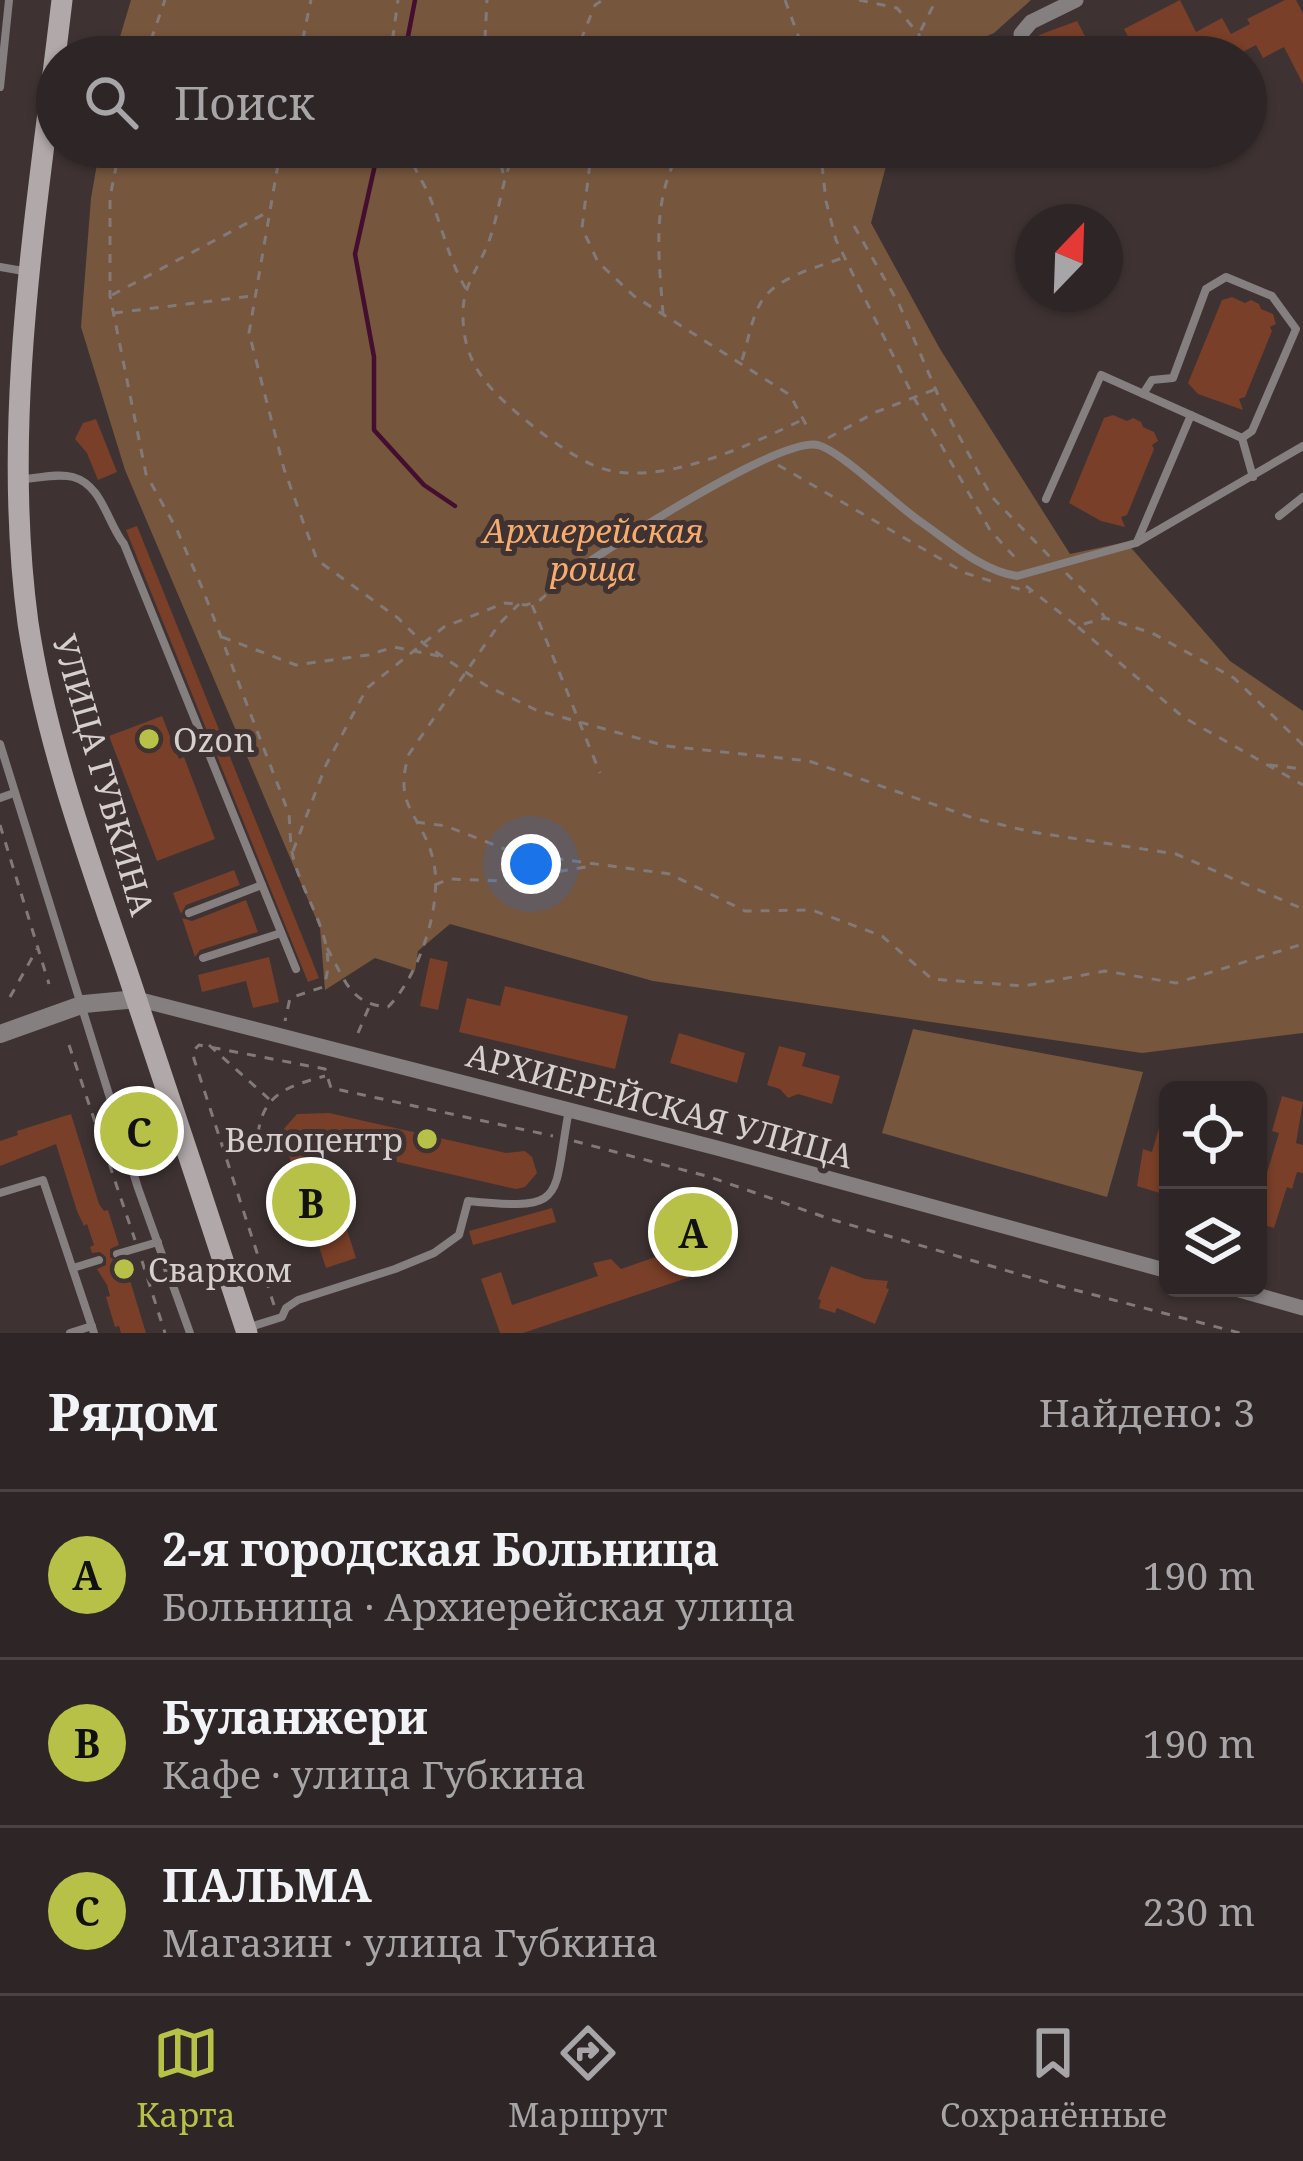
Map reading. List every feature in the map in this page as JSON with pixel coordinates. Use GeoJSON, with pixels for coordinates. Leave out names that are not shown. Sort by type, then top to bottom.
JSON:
{"type":"FeatureCollection","features":[{"type":"Feature","properties":{"kind":"main road","name":"УЛИЦА ГУБКИНА"},"geometry":{"type":"LineString","coordinates":[[58,36],[62,0]]}},
{"type":"Feature","properties":{"kind":"main road","name":"УЛИЦА ГУБКИНА"},"geometry":{"type":"LineString","coordinates":[[43,168],[18,400],[17,479],[28,621],[44,705],[79,830],[246,1331]]}},
{"type":"Feature","properties":{"kind":"street"},"geometry":{"type":"LineString","coordinates":[[1022,36],[1030,22],[1076,0]]}},
{"type":"Feature","properties":{"kind":"street"},"geometry":{"type":"LineString","coordinates":[[0,1034],[84,1004],[136,999]]}},
{"type":"Feature","properties":{"kind":"street","name":"АРХИЕРЕЙСКАЯ УЛИЦА"},"geometry":{"type":"LineString","coordinates":[[136,999],[1159,1269]]}},
{"type":"Feature","properties":{"kind":"street"},"geometry":{"type":"LineString","coordinates":[[1264,1297],[1303,1308]]}},
{"type":"Feature","properties":{"kind":"lane"},"geometry":{"type":"LineString","coordinates":[[0,87],[9,0]]}},
{"type":"Feature","properties":{"kind":"lane"},"geometry":{"type":"LineString","coordinates":[[0,267],[31,272]]}},
{"type":"Feature","properties":{"kind":"lane"},"geometry":{"type":"LineString","coordinates":[[1143,394],[1152,380],[1173,378],[1206,289],[1226,278],[1272,296],[1296,329],[1252,431],[1242,438]]}},
{"type":"Feature","properties":{"kind":"lane"},"geometry":{"type":"LineString","coordinates":[[1046,500],[1101,375],[1242,438]]}},
{"type":"Feature","properties":{"kind":"lane"},"geometry":{"type":"LineString","coordinates":[[1136,543],[1191,415]]}},
{"type":"Feature","properties":{"kind":"lane"},"geometry":{"type":"LineString","coordinates":[[1242,438],[1252,477]]}},
{"type":"Feature","properties":{"kind":"lane"},"geometry":{"type":"LineString","coordinates":[[574,572],[766,458],[816,445],[968,554],[999,573],[1017,576],[1136,543],[1303,446]]}},
{"type":"Feature","properties":{"kind":"lane"},"geometry":{"type":"LineString","coordinates":[[17,479],[68,476],[98,494],[124,544],[296,969]]}},
{"type":"Feature","properties":{"kind":"lane"},"geometry":{"type":"LineString","coordinates":[[1279,516],[1303,497]]}},
{"type":"Feature","properties":{"kind":"lane"},"geometry":{"type":"LineString","coordinates":[[0,744],[138,1188],[190,1333]]}},
{"type":"Feature","properties":{"kind":"lane"},"geometry":{"type":"LineString","coordinates":[[0,798],[14,793]]}},
{"type":"Feature","properties":{"kind":"lane"},"geometry":{"type":"LineString","coordinates":[[189,913],[262,885]]}},
{"type":"Feature","properties":{"kind":"lane"},"geometry":{"type":"LineString","coordinates":[[203,958],[281,933]]}},
{"type":"Feature","properties":{"kind":"lane"},"geometry":{"type":"LineString","coordinates":[[246,1331],[278,1318],[298,1300],[434,1253],[460,1235],[467,1202],[518,1206],[542,1202],[552,1195],[557,1182],[569,1110]]}},
{"type":"Feature","properties":{"kind":"lane"},"geometry":{"type":"LineString","coordinates":[[0,1192],[44,1180],[93,1329],[70,1333]]}},
{"type":"Feature","properties":{"kind":"lane"},"geometry":{"type":"LineString","coordinates":[[118,1254],[158,1242]]}},
{"type":"Feature","properties":{"kind":"lane"},"geometry":{"type":"LineString","coordinates":[[73,1268],[99,1260]]}},
{"type":"Feature","properties":{"kind":"path"},"geometry":{"type":"LineString","coordinates":[[152,36],[165,0]]}},
{"type":"Feature","properties":{"kind":"path"},"geometry":{"type":"LineString","coordinates":[[393,36],[398,0]]}},
{"type":"Feature","properties":{"kind":"path"},"geometry":{"type":"LineString","coordinates":[[485,36],[487,0]]}},
{"type":"Feature","properties":{"kind":"path"},"geometry":{"type":"LineString","coordinates":[[582,36],[595,5],[603,0]]}},
{"type":"Feature","properties":{"kind":"path"},"geometry":{"type":"LineString","coordinates":[[785,0],[798,36]]}},
{"type":"Feature","properties":{"kind":"path"},"geometry":{"type":"LineString","coordinates":[[859,0],[897,8],[920,36],[937,0]]}},
{"type":"Feature","properties":{"kind":"path"},"geometry":{"type":"LineString","coordinates":[[303,36],[310,1]]}},
{"type":"Feature","properties":{"kind":"path"},"geometry":{"type":"LineString","coordinates":[[116,168],[110,197],[110,296],[146,474],[177,530],[290,814],[292,853],[325,944],[353,994],[369,1005],[388,1006],[406,989],[432,917],[434,860],[406,804],[401,779],[409,754],[519,604]]}},
{"type":"Feature","properties":{"kind":"path"},"geometry":{"type":"LineString","coordinates":[[277,168],[249,333],[284,469],[317,560],[398,619],[424,644],[485,685],[536,710],[666,746],[809,761],[940,810],[1032,832],[1176,854],[1303,909]]}},
{"type":"Feature","properties":{"kind":"path"},"geometry":{"type":"LineString","coordinates":[[415,168],[448,256],[466,289]]}},
{"type":"Feature","properties":{"kind":"path"},"geometry":{"type":"LineString","coordinates":[[501,168],[504,178]]}},
{"type":"Feature","properties":{"kind":"path"},"geometry":{"type":"LineString","coordinates":[[509,168],[491,237],[466,289],[466,348],[473,369],[530,424],[594,466],[623,472],[669,469],[741,449],[804,419]]}},
{"type":"Feature","properties":{"kind":"path"},"geometry":{"type":"LineString","coordinates":[[589,168],[582,228],[598,262],[634,296],[790,395],[816,445],[876,412],[935,389]]}},
{"type":"Feature","properties":{"kind":"path"},"geometry":{"type":"LineString","coordinates":[[664,315],[658,246],[663,184],[672,168]]}},
{"type":"Feature","properties":{"kind":"path"},"geometry":{"type":"LineString","coordinates":[[822,168],[826,201],[845,257],[914,398],[990,530],[1029,574]]}},
{"type":"Feature","properties":{"kind":"path"},"geometry":{"type":"LineString","coordinates":[[110,296],[268,212]]}},
{"type":"Feature","properties":{"kind":"path"},"geometry":{"type":"LineString","coordinates":[[854,226],[898,304],[935,389],[991,496],[1096,603],[1105,618]]}},
{"type":"Feature","properties":{"kind":"path"},"geometry":{"type":"LineString","coordinates":[[741,362],[766,294],[803,272],[845,257]]}},
{"type":"Feature","properties":{"kind":"path"},"geometry":{"type":"LineString","coordinates":[[112,313],[252,296]]}},
{"type":"Feature","properties":{"kind":"path"},"geometry":{"type":"LineString","coordinates":[[766,458],[965,574],[1032,593]]}},
{"type":"Feature","properties":{"kind":"path"},"geometry":{"type":"LineString","coordinates":[[292,853],[352,711],[367,688],[467,616],[505,603],[532,603],[574,572]]}},
{"type":"Feature","properties":{"kind":"path"},"geometry":{"type":"LineString","coordinates":[[1017,576],[1183,717],[1303,784]]}},
{"type":"Feature","properties":{"kind":"path"},"geometry":{"type":"LineString","coordinates":[[532,603],[600,773]]}},
{"type":"Feature","properties":{"kind":"path"},"geometry":{"type":"LineString","coordinates":[[1076,626],[1105,618],[1152,633],[1234,678],[1303,745]]}},
{"type":"Feature","properties":{"kind":"path"},"geometry":{"type":"LineString","coordinates":[[220,637],[296,665],[394,647],[442,656]]}},
{"type":"Feature","properties":{"kind":"path"},"geometry":{"type":"LineString","coordinates":[[1267,765],[1303,769]]}},
{"type":"Feature","properties":{"kind":"path"},"geometry":{"type":"LineString","coordinates":[[416,822],[446,826],[515,853],[670,874],[746,911],[812,910],[882,936],[932,979],[1024,986],[1105,971],[1176,983],[1303,944]]}},
{"type":"Feature","properties":{"kind":"path"},"geometry":{"type":"LineString","coordinates":[[0,825],[49,984]]}},
{"type":"Feature","properties":{"kind":"path"},"geometry":{"type":"LineString","coordinates":[[434,886],[449,879],[505,881],[594,866]]}},
{"type":"Feature","properties":{"kind":"path"},"geometry":{"type":"LineString","coordinates":[[284,1023],[290,998],[323,987],[329,974],[325,944]]}},
{"type":"Feature","properties":{"kind":"path"},"geometry":{"type":"LineString","coordinates":[[10,998],[38,947]]}},
{"type":"Feature","properties":{"kind":"path"},"geometry":{"type":"LineString","coordinates":[[358,1033],[369,1005]]}},
{"type":"Feature","properties":{"kind":"path"},"geometry":{"type":"LineString","coordinates":[[208,1044],[269,1099]]}},
{"type":"Feature","properties":{"kind":"path"},"geometry":{"type":"LineString","coordinates":[[278,1318],[194,1059],[193,1052],[208,1044],[325,1069],[331,1088],[564,1138],[710,1177],[830,1219],[1240,1333]]}},
{"type":"Feature","properties":{"kind":"path"},"geometry":{"type":"LineString","coordinates":[[69,1045],[165,1333]]}},
{"type":"Feature","properties":{"kind":"path"},"geometry":{"type":"LineString","coordinates":[[223,1145],[258,1135],[269,1099],[287,1087],[327,1075]]}},
{"type":"Feature","properties":{"kind":"green space"},"geometry":{"type":"Polygon","coordinates":[[[131,0],[1031,0],[987,36],[120,36],[131,0]]]}},
{"type":"Feature","properties":{"kind":"green space","name":"Архиерейская роща"},"geometry":{"type":"Polygon","coordinates":[[[96,168],[885,168],[871,223],[940,349],[1070,554],[1126,542],[1230,661],[1303,711],[1303,1033],[1142,1053],[653,981],[450,924],[418,951],[415,971],[375,958],[325,990],[320,928],[125,470],[81,327],[96,168]]]}},
{"type":"Feature","properties":{"kind":"green space"},"geometry":{"type":"Polygon","coordinates":[[[913,1029],[1143,1072],[1107,1197],[882,1133],[913,1029]]]}},
{"type":"Feature","properties":{"kind":"building"},"geometry":{"type":"Polygon","coordinates":[[[1180,0],[1196,32],[1222,18],[1231,34],[1250,24],[1247,19],[1285,0],[1296,0],[1303,13],[1303,84],[1284,47],[1267,56],[1267,36],[1128,36],[1124,29],[1180,0]]]}},
{"type":"Feature","properties":{"kind":"building"},"geometry":{"type":"Polygon","coordinates":[[[1077,21],[1085,36],[1039,36],[1077,21]]]}},
{"type":"Feature","properties":{"kind":"building"},"geometry":{"type":"Polygon","coordinates":[[[1232,297],[1259,304],[1273,314],[1276,324],[1270,327],[1245,397],[1239,399],[1243,410],[1198,394],[1188,383],[1222,300],[1232,297]]]}},
{"type":"Feature","properties":{"kind":"building"},"geometry":{"type":"Polygon","coordinates":[[[1113,415],[1141,422],[1158,441],[1152,445],[1127,515],[1121,517],[1125,527],[1101,521],[1069,503],[1104,418],[1113,415]]]}},
{"type":"Feature","properties":{"kind":"building"},"geometry":{"type":"Polygon","coordinates":[[[96,419],[117,472],[98,480],[87,453],[75,439],[83,423],[96,419]]]}},
{"type":"Feature","properties":{"kind":"building"},"geometry":{"type":"Polygon","coordinates":[[[137,526],[319,978],[308,982],[126,530],[137,526]]]}},
{"type":"Feature","properties":{"kind":"building"},"geometry":{"type":"Polygon","coordinates":[[[162,716],[179,759],[184,757],[215,839],[157,861],[109,736],[162,716]]]}},
{"type":"Feature","properties":{"kind":"building"},"geometry":{"type":"Polygon","coordinates":[[[234,870],[240,885],[186,905],[181,914],[173,893],[234,870]]]}},
{"type":"Feature","properties":{"kind":"building"},"geometry":{"type":"Polygon","coordinates":[[[246,900],[258,932],[200,950],[195,957],[182,918],[192,921],[246,900]]]}},
{"type":"Feature","properties":{"kind":"building"},"geometry":{"type":"Polygon","coordinates":[[[269,957],[279,1002],[253,1008],[246,981],[202,992],[198,975],[269,957]]]}},
{"type":"Feature","properties":{"kind":"building"},"geometry":{"type":"Polygon","coordinates":[[[430,958],[448,962],[438,1010],[420,1006],[430,958]]]}},
{"type":"Feature","properties":{"kind":"building"},"geometry":{"type":"Polygon","coordinates":[[[505,986],[628,1016],[615,1069],[459,1032],[467,998],[500,1006],[505,986]]]}},
{"type":"Feature","properties":{"kind":"building"},"geometry":{"type":"Polygon","coordinates":[[[679,1033],[745,1053],[737,1083],[670,1063],[679,1033]]]}},
{"type":"Feature","properties":{"kind":"building"},"geometry":{"type":"Polygon","coordinates":[[[779,1046],[806,1053],[802,1066],[840,1076],[832,1104],[798,1094],[788,1098],[767,1085],[779,1046]]]}},
{"type":"Feature","properties":{"kind":"building"},"geometry":{"type":"Polygon","coordinates":[[[1282,1096],[1303,1102],[1296,1143],[1303,1145],[1303,1173],[1297,1172],[1292,1189],[1287,1187],[1274,1228],[1267,1226],[1267,1173],[1279,1133],[1272,1131],[1282,1096]]]}},
{"type":"Feature","properties":{"kind":"building"},"geometry":{"type":"Polygon","coordinates":[[[329,1113],[506,1153],[525,1151],[537,1173],[525,1187],[516,1189],[332,1147],[325,1161],[356,1258],[326,1268],[281,1132],[297,1114],[329,1113]]]}},
{"type":"Feature","properties":{"kind":"building"},"geometry":{"type":"Polygon","coordinates":[[[71,1114],[99,1204],[108,1210],[119,1245],[110,1249],[110,1257],[124,1261],[146,1333],[121,1333],[115,1327],[107,1285],[97,1269],[106,1265],[106,1257],[92,1253],[94,1245],[77,1211],[56,1144],[0,1166],[0,1141],[71,1114]]]}},
{"type":"Feature","properties":{"kind":"building"},"geometry":{"type":"Polygon","coordinates":[[[1159,1128],[1159,1193],[1137,1186],[1143,1149],[1152,1152],[1159,1128]]]}},
{"type":"Feature","properties":{"kind":"building"},"geometry":{"type":"Polygon","coordinates":[[[552,1208],[556,1222],[473,1245],[469,1231],[552,1208]]]}},
{"type":"Feature","properties":{"kind":"building"},"geometry":{"type":"Polygon","coordinates":[[[710,1238],[720,1267],[523,1333],[500,1333],[481,1279],[501,1272],[512,1305],[598,1276],[593,1263],[611,1259],[621,1269],[710,1238]]]}},
{"type":"Feature","properties":{"kind":"building"},"geometry":{"type":"Polygon","coordinates":[[[831,1266],[865,1279],[888,1281],[875,1324],[837,1308],[835,1313],[819,1308],[831,1266]]]}},
{"type":"Feature","properties":{"kind":"waterway"},"geometry":{"type":"LineString","coordinates":[[408,36],[415,0]]}},
{"type":"Feature","properties":{"kind":"waterway"},"geometry":{"type":"LineString","coordinates":[[374,168],[355,254],[374,357],[374,430],[424,485],[455,506]]}},
{"type":"Feature","properties":{"kind":"place","name":"Ozon"},"geometry":{"type":"Point","coordinates":[149,739]}},
{"type":"Feature","properties":{"kind":"place","name":"ПАЛЬМА"},"geometry":{"type":"Point","coordinates":[139,1131]}},
{"type":"Feature","properties":{"kind":"place","name":"Велоцентр"},"geometry":{"type":"Point","coordinates":[427,1139]}},
{"type":"Feature","properties":{"kind":"place","name":"Буланжери"},"geometry":{"type":"Point","coordinates":[311,1202]}},
{"type":"Feature","properties":{"kind":"place","name":"2-я городская Больница"},"geometry":{"type":"Point","coordinates":[693,1232]}},
{"type":"Feature","properties":{"kind":"place","name":"Сварком"},"geometry":{"type":"Point","coordinates":[124,1269]}}]}
